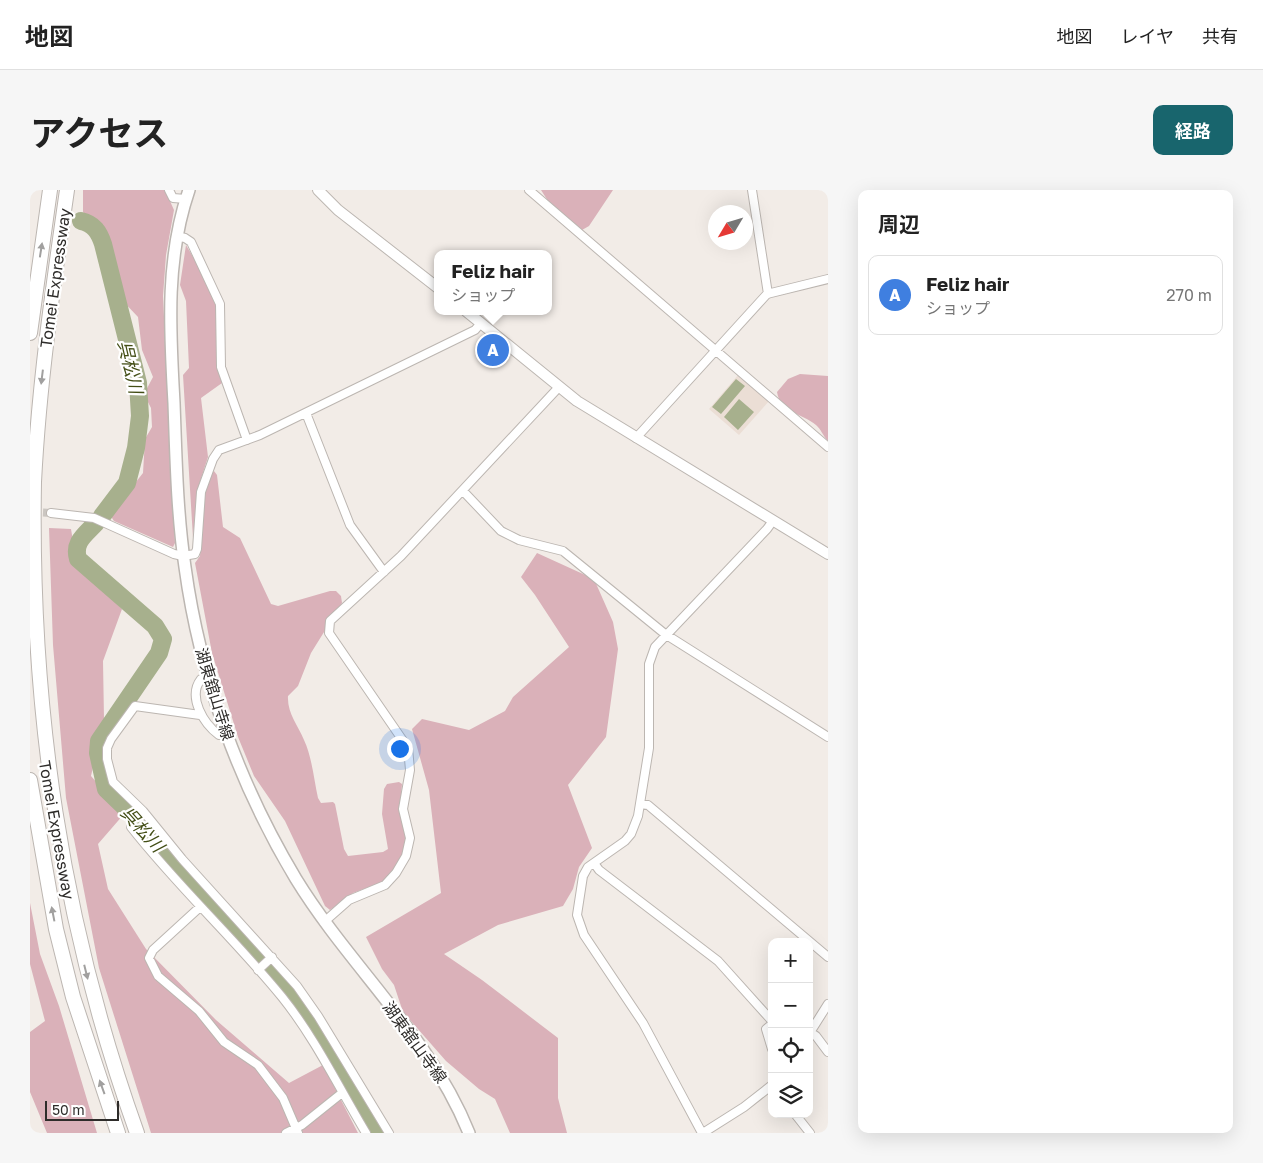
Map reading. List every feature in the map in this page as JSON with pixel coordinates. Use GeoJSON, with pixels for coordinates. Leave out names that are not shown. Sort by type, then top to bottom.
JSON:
{"type":"FeatureCollection","features":[{"type":"Feature","properties":{"kind":"highway","name":"Tomei Expressway"},"geometry":{"type":"LineString","coordinates":[[30,332],[50,190]]}},
{"type":"Feature","properties":{"kind":"highway","name":"Tomei Expressway"},"geometry":{"type":"LineString","coordinates":[[67,190],[40,392],[35,471],[32,542],[37,676],[47,776],[58,847],[74,924],[109,1054],[137,1133]]}},
{"type":"Feature","properties":{"kind":"highway","name":"Tomei Expressway"},"geometry":{"type":"LineString","coordinates":[[30,780],[41,852],[70,987],[95,1069],[118,1133]]}},
{"type":"Feature","properties":{"kind":"main road","name":"湖東舘山寺線"},"geometry":{"type":"LineString","coordinates":[[187,194],[176,236],[170,276],[178,503],[183,556],[192,612],[208,677],[226,733],[271,835],[324,922],[423,1048],[444,1081],[469,1133]]}},
{"type":"Feature","properties":{"kind":"street"},"geometry":{"type":"LineString","coordinates":[[169,190],[173,198],[187,194]]}},
{"type":"Feature","properties":{"kind":"street"},"geometry":{"type":"LineString","coordinates":[[318,190],[338,210],[434,285]]}},
{"type":"Feature","properties":{"kind":"street"},"geometry":{"type":"LineString","coordinates":[[529,190],[828,447]]}},
{"type":"Feature","properties":{"kind":"street"},"geometry":{"type":"LineString","coordinates":[[752,190],[768,294]]}},
{"type":"Feature","properties":{"kind":"street"},"geometry":{"type":"LineString","coordinates":[[176,236],[191,242],[217,294],[222,314],[221,367],[247,440]]}},
{"type":"Feature","properties":{"kind":"street"},"geometry":{"type":"LineString","coordinates":[[636,438],[768,294],[828,279]]}},
{"type":"Feature","properties":{"kind":"street"},"geometry":{"type":"LineString","coordinates":[[471,315],[559,387],[636,438],[772,522],[828,554]]}},
{"type":"Feature","properties":{"kind":"street"},"geometry":{"type":"LineString","coordinates":[[51,513],[94,518],[183,556],[196,552],[201,492],[215,454],[224,447],[247,440],[306,413],[475,330],[481,323]]}},
{"type":"Feature","properties":{"kind":"street"},"geometry":{"type":"LineString","coordinates":[[324,922],[349,900],[377,889],[391,879],[409,847],[410,838],[403,809],[410,770],[408,748],[329,633],[330,622],[384,572],[463,491],[559,387]]}},
{"type":"Feature","properties":{"kind":"street"},"geometry":{"type":"LineString","coordinates":[[306,413],[350,525],[384,572]]}},
{"type":"Feature","properties":{"kind":"street"},"geometry":{"type":"LineString","coordinates":[[463,491],[501,531],[519,540],[563,551],[665,634],[828,737]]}},
{"type":"Feature","properties":{"kind":"street"},"geometry":{"type":"LineString","coordinates":[[768,1088],[744,1107],[702,1133],[643,1023],[579,925],[577,904],[583,876],[594,863],[617,848],[631,834],[640,804],[649,748],[649,664],[655,646],[768,529],[772,522]]}},
{"type":"Feature","properties":{"kind":"street"},"geometry":{"type":"LineString","coordinates":[[200,716],[196,688],[200,679],[208,677]]}},
{"type":"Feature","properties":{"kind":"street"},"geometry":{"type":"LineString","coordinates":[[226,733],[219,735],[200,716],[136,706],[109,743],[106,754],[110,776],[115,785],[142,811],[182,859],[312,1005],[388,1133]]}},
{"type":"Feature","properties":{"kind":"street"},"geometry":{"type":"LineString","coordinates":[[640,804],[648,806],[828,957]]}},
{"type":"Feature","properties":{"kind":"street"},"geometry":{"type":"LineString","coordinates":[[131,827],[160,863],[258,970],[296,1016],[366,1133]]}},
{"type":"Feature","properties":{"kind":"street"},"geometry":{"type":"LineString","coordinates":[[594,863],[600,870],[718,961],[768,1017]]}},
{"type":"Feature","properties":{"kind":"street"},"geometry":{"type":"LineString","coordinates":[[200,907],[152,950],[149,958],[152,967],[158,976],[203,1016],[229,1046],[258,1065],[283,1098],[297,1131]]}},
{"type":"Feature","properties":{"kind":"street"},"geometry":{"type":"LineString","coordinates":[[258,970],[271,958]]}},
{"type":"Feature","properties":{"kind":"street"},"geometry":{"type":"LineString","coordinates":[[813,1021],[828,1004]]}},
{"type":"Feature","properties":{"kind":"street"},"geometry":{"type":"LineString","coordinates":[[813,1034],[828,1052]]}},
{"type":"Feature","properties":{"kind":"street"},"geometry":{"type":"LineString","coordinates":[[286,1133],[297,1131],[342,1093]]}},
{"type":"Feature","properties":{"kind":"street"},"geometry":{"type":"LineString","coordinates":[[798,1118],[810,1133]]}},
{"type":"Feature","properties":{"kind":"shaded area"},"geometry":{"type":"Polygon","coordinates":[[[83,190],[165,190],[174,210],[166,255],[163,296],[175,543],[173,547],[114,521],[110,515],[143,473],[145,439],[152,427],[151,408],[144,394],[153,377],[142,350],[138,317],[120,298],[117,290],[104,235],[83,212],[83,190]]]}},
{"type":"Feature","properties":{"kind":"shaded area"},"geometry":{"type":"Polygon","coordinates":[[[541,190],[613,190],[589,226],[582,230],[548,201],[541,190]]]}},
{"type":"Feature","properties":{"kind":"shaded area"},"geometry":{"type":"Polygon","coordinates":[[[186,245],[199,267],[217,308],[219,323],[217,359],[222,383],[201,398],[208,457],[197,491],[193,538],[183,375],[189,368],[186,301],[180,285],[186,245]]]}},
{"type":"Feature","properties":{"kind":"shaded area"},"geometry":{"type":"Polygon","coordinates":[[[800,374],[828,376],[828,441],[816,425],[787,408],[779,399],[777,392],[788,379],[800,374]]]}},
{"type":"Feature","properties":{"kind":"shaded area"},"geometry":{"type":"Polygon","coordinates":[[[738,375],[769,401],[739,435],[709,409],[738,375]]]}},
{"type":"Feature","properties":{"kind":"shaded area"},"geometry":{"type":"Polygon","coordinates":[[[736,379],[745,386],[721,414],[712,407],[736,379]]]}},
{"type":"Feature","properties":{"kind":"shaded area"},"geometry":{"type":"Polygon","coordinates":[[[739,399],[754,412],[738,430],[724,417],[739,399]]]}},
{"type":"Feature","properties":{"kind":"shaded area"},"geometry":{"type":"Polygon","coordinates":[[[214,471],[217,475],[223,527],[240,538],[271,604],[278,606],[330,591],[336,591],[341,596],[342,603],[311,653],[298,686],[288,696],[288,702],[291,713],[307,747],[318,798],[321,803],[333,802],[335,804],[344,849],[348,856],[383,852],[388,849],[382,814],[384,789],[387,784],[399,782],[402,784],[400,810],[406,838],[403,854],[393,871],[382,882],[353,893],[330,910],[325,906],[285,821],[254,776],[238,737],[212,653],[195,563],[200,556],[204,493],[211,473],[214,471]]]}},
{"type":"Feature","properties":{"kind":"shaded area"},"geometry":{"type":"Polygon","coordinates":[[[49,528],[71,529],[77,565],[122,609],[103,661],[104,719],[91,776],[124,814],[98,844],[108,889],[146,949],[216,1020],[289,1083],[323,1065],[358,1133],[151,1133],[99,968],[66,798],[53,645],[49,528]]]}},
{"type":"Feature","properties":{"kind":"shaded area"},"geometry":{"type":"Polygon","coordinates":[[[537,553],[594,579],[613,622],[618,649],[606,737],[568,785],[592,848],[579,867],[573,889],[563,906],[498,925],[444,954],[482,980],[558,1038],[558,1098],[567,1133],[510,1133],[495,1099],[479,1089],[446,1061],[403,1012],[394,985],[382,969],[366,937],[441,893],[429,790],[412,729],[422,719],[469,730],[505,711],[513,697],[569,647],[521,577],[537,553]]]}},
{"type":"Feature","properties":{"kind":"shaded area"},"geometry":{"type":"Polygon","coordinates":[[[30,903],[40,954],[59,1006],[97,1133],[47,1133],[30,1092],[30,1032],[45,1021],[30,964],[30,903]]]}},
{"type":"Feature","properties":{"kind":"waterway","name":"呉松川"},"geometry":{"type":"LineString","coordinates":[[81,221],[95,229],[103,244],[138,383],[140,416],[136,448],[127,483],[102,516]]}},
{"type":"Feature","properties":{"kind":"waterway","name":"呉松川"},"geometry":{"type":"LineString","coordinates":[[96,523],[81,539],[77,548],[78,559],[155,626],[163,639],[159,653],[99,741],[98,753],[106,789],[135,817],[175,865],[289,992],[310,1021],[377,1133]]}},
{"type":"Feature","properties":{"kind":"tunnel"},"geometry":{"type":"LineString","coordinates":[[31,512],[51,513]]}},
{"type":"Feature","properties":{"kind":"place","name":"Feliz hair"},"geometry":{"type":"Point","coordinates":[493,350]}}]}
